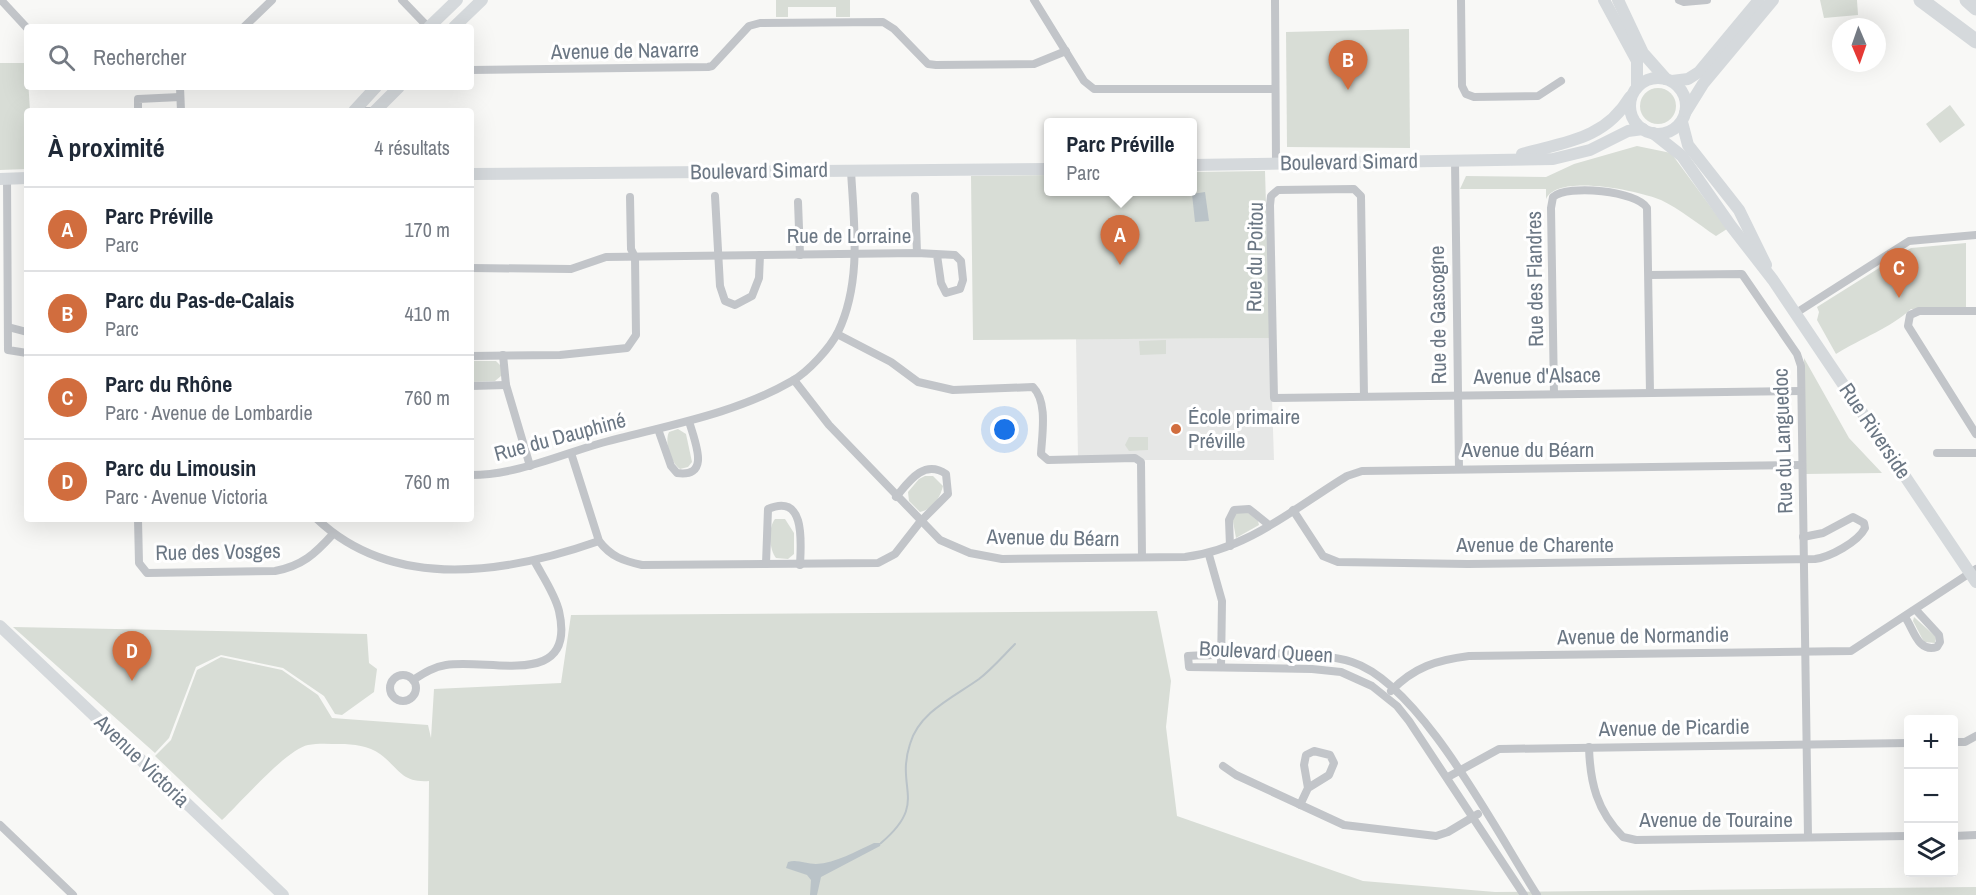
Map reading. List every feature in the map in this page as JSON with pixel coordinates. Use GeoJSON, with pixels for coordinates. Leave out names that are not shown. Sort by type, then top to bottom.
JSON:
{"type":"FeatureCollection","features":[{"type":"Feature","properties":{"kind":"highway"},"geometry":{"type":"LineString","coordinates":[[1922,0],[1976,41]]}},
{"type":"Feature","properties":{"kind":"highway"},"geometry":{"type":"LineString","coordinates":[[1967,0],[1976,8]]}},
{"type":"Feature","properties":{"kind":"main road"},"geometry":{"type":"LineString","coordinates":[[431,24],[457,0]]}},
{"type":"Feature","properties":{"kind":"main road"},"geometry":{"type":"LineString","coordinates":[[457,24],[482,0]]}},
{"type":"Feature","properties":{"kind":"main road"},"geometry":{"type":"LineString","coordinates":[[1604,0],[1637,61],[1632,113],[1635,122],[1648,131],[1670,132],[1683,118],[1703,84],[1773,0]]}},
{"type":"Feature","properties":{"kind":"main road"},"geometry":{"type":"LineString","coordinates":[[1618,0],[1643,53],[1683,95],[1683,118]]}},
{"type":"Feature","properties":{"kind":"main road"},"geometry":{"type":"LineString","coordinates":[[1635,89],[1651,78],[1669,81],[1688,79],[1699,72],[1759,0]]}},
{"type":"Feature","properties":{"kind":"main road","name":"Boulevard Simard"},"geometry":{"type":"LineString","coordinates":[[1507,159],[1598,131],[1617,117],[1635,89]]}},
{"type":"Feature","properties":{"kind":"main road"},"geometry":{"type":"LineString","coordinates":[[357,108],[373,90]]}},
{"type":"Feature","properties":{"kind":"main road"},"geometry":{"type":"LineString","coordinates":[[378,108],[396,90]]}},
{"type":"Feature","properties":{"kind":"main road","name":"Rue Riverside"},"geometry":{"type":"LineString","coordinates":[[1683,118],[1688,145],[1739,210],[1773,280]]}},
{"type":"Feature","properties":{"kind":"main road","name":"Boulevard Simard"},"geometry":{"type":"LineString","coordinates":[[1197,165],[1553,159],[1570,156],[1606,143],[1628,131],[1648,131]]}},
{"type":"Feature","properties":{"kind":"main road","name":"Rue Riverside"},"geometry":{"type":"LineString","coordinates":[[1648,131],[1682,156],[1796,313],[1974,575]]}},
{"type":"Feature","properties":{"kind":"main road","name":"Boulevard Simard"},"geometry":{"type":"LineString","coordinates":[[474,174],[1044,169]]}},
{"type":"Feature","properties":{"kind":"main road"},"geometry":{"type":"LineString","coordinates":[[4,178],[24,178]]}},
{"type":"Feature","properties":{"kind":"main road","name":"Avenue Victoria"},"geometry":{"type":"LineString","coordinates":[[0,626],[284,895]]}},
{"type":"Feature","properties":{"kind":"street"},"geometry":{"type":"LineString","coordinates":[[1,0],[24,25]]}},
{"type":"Feature","properties":{"kind":"street"},"geometry":{"type":"LineString","coordinates":[[247,24],[272,0]]}},
{"type":"Feature","properties":{"kind":"street"},"geometry":{"type":"LineString","coordinates":[[402,0],[425,24]]}},
{"type":"Feature","properties":{"kind":"street"},"geometry":{"type":"LineString","coordinates":[[1034,0],[1084,81],[1094,89],[1275,89]]}},
{"type":"Feature","properties":{"kind":"street"},"geometry":{"type":"LineString","coordinates":[[1275,0],[1276,163]]}},
{"type":"Feature","properties":{"kind":"street"},"geometry":{"type":"LineString","coordinates":[[1461,0],[1462,86],[1466,94],[1474,97],[1538,96],[1561,81]]}},
{"type":"Feature","properties":{"kind":"street"},"geometry":{"type":"LineString","coordinates":[[1679,0],[1684,2],[1707,0]]}},
{"type":"Feature","properties":{"kind":"street","name":"Avenue de Navarre"},"geometry":{"type":"LineString","coordinates":[[474,70],[708,67],[712,66],[748,26],[760,23],[883,22],[894,29],[928,64],[936,65],[1034,64],[1066,51]]}},
{"type":"Feature","properties":{"kind":"street"},"geometry":{"type":"LineString","coordinates":[[180,90],[181,108]]}},
{"type":"Feature","properties":{"kind":"street"},"geometry":{"type":"LineString","coordinates":[[138,108],[138,99],[180,97]]}},
{"type":"Feature","properties":{"kind":"street","name":"Rue de Gascogne"},"geometry":{"type":"LineString","coordinates":[[1455,161],[1459,469]]}},
{"type":"Feature","properties":{"kind":"street","name":"Rue du Dauphiné"},"geometry":{"type":"LineString","coordinates":[[474,475],[530,466],[689,421],[750,400],[794,380],[837,334],[847,309],[855,253],[851,171]]}},
{"type":"Feature","properties":{"kind":"street"},"geometry":{"type":"LineString","coordinates":[[4,178],[8,350],[24,353]]}},
{"type":"Feature","properties":{"kind":"street","name":"Rue du Poitou"},"geometry":{"type":"LineString","coordinates":[[1274,398],[1269,205],[1274,192],[1284,190],[1354,189],[1361,196],[1364,397]]}},
{"type":"Feature","properties":{"kind":"street","name":"Rue des Flandres"},"geometry":{"type":"LineString","coordinates":[[1554,394],[1551,208],[1554,197],[1564,191],[1610,192],[1645,204],[1649,275],[1650,393]]}},
{"type":"Feature","properties":{"kind":"street"},"geometry":{"type":"LineString","coordinates":[[715,196],[718,256]]}},
{"type":"Feature","properties":{"kind":"street"},"geometry":{"type":"LineString","coordinates":[[915,196],[917,253]]}},
{"type":"Feature","properties":{"kind":"street"},"geometry":{"type":"LineString","coordinates":[[474,356],[560,355],[627,348],[636,335],[635,257],[630,249],[630,197]]}},
{"type":"Feature","properties":{"kind":"street"},"geometry":{"type":"LineString","coordinates":[[798,202],[800,255]]}},
{"type":"Feature","properties":{"kind":"street"},"geometry":{"type":"LineString","coordinates":[[1796,313],[1909,241],[1976,235]]}},
{"type":"Feature","properties":{"kind":"street","name":"Rue de Lorraine"},"geometry":{"type":"LineString","coordinates":[[474,268],[571,269],[606,257],[917,253],[954,255],[961,261],[963,280],[960,289],[953,293],[946,293],[940,284],[938,255]]}},
{"type":"Feature","properties":{"kind":"street","name":"Rue de Lorraine"},"geometry":{"type":"LineString","coordinates":[[718,256],[720,286],[725,301],[735,305],[752,296],[759,278],[760,255]]}},
{"type":"Feature","properties":{"kind":"street","name":"Rue du Languedoc"},"geometry":{"type":"LineString","coordinates":[[1649,275],[1742,274],[1797,354],[1801,366],[1808,837]]}},
{"type":"Feature","properties":{"kind":"street"},"geometry":{"type":"LineString","coordinates":[[1976,311],[1919,311],[1909,319],[1910,333],[1976,434]]}},
{"type":"Feature","properties":{"kind":"street"},"geometry":{"type":"LineString","coordinates":[[8,327],[24,331]]}},
{"type":"Feature","properties":{"kind":"street"},"geometry":{"type":"LineString","coordinates":[[837,334],[891,362],[918,382],[953,390],[1033,387],[1038,392],[1042,405],[1041,454],[1048,460],[1135,458],[1141,462],[1142,557]]}},
{"type":"Feature","properties":{"kind":"street"},"geometry":{"type":"LineString","coordinates":[[503,355],[506,385],[530,466]]}},
{"type":"Feature","properties":{"kind":"street","name":"Avenue du Béarn"},"geometry":{"type":"LineString","coordinates":[[794,380],[829,425],[920,522],[940,540],[970,553],[1002,559],[1209,555],[1269,525],[1355,473],[1459,469],[1802,465]]}},
{"type":"Feature","properties":{"kind":"street"},"geometry":{"type":"LineString","coordinates":[[474,386],[506,385]]}},
{"type":"Feature","properties":{"kind":"street","name":"Avenue d'Alsace"},"geometry":{"type":"LineString","coordinates":[[1274,398],[1801,391]]}},
{"type":"Feature","properties":{"kind":"street","name":"Rue du Dauphiné"},"geometry":{"type":"LineString","coordinates":[[658,429],[671,466],[677,473],[687,474],[697,468],[699,460],[689,421]]}},
{"type":"Feature","properties":{"kind":"street"},"geometry":{"type":"LineString","coordinates":[[571,453],[599,541],[606,551],[621,560],[642,565],[878,563],[895,554],[920,522],[948,494],[946,474],[938,469],[926,469],[915,474],[896,497]]}},
{"type":"Feature","properties":{"kind":"street"},"geometry":{"type":"LineString","coordinates":[[1937,453],[1976,453]]}},
{"type":"Feature","properties":{"kind":"street"},"geometry":{"type":"LineString","coordinates":[[766,564],[768,509],[776,506],[789,508],[796,515],[801,528],[800,565]]}},
{"type":"Feature","properties":{"kind":"street"},"geometry":{"type":"LineString","coordinates":[[1230,546],[1229,520],[1234,510],[1249,509],[1269,525]]}},
{"type":"Feature","properties":{"kind":"street","name":"Avenue de Charente"},"geometry":{"type":"LineString","coordinates":[[1293,510],[1323,556],[1338,562],[1468,564],[1803,560]]}},
{"type":"Feature","properties":{"kind":"street","name":"Rue du Languedoc"},"geometry":{"type":"LineString","coordinates":[[1803,537],[1823,533],[1854,517],[1864,523],[1862,533],[1828,555],[1815,560],[1803,560]]}},
{"type":"Feature","properties":{"kind":"street","name":"Rue des Vosges"},"geometry":{"type":"LineString","coordinates":[[138,522],[140,563],[147,573],[275,571],[291,568],[315,555],[333,534]]}},
{"type":"Feature","properties":{"kind":"street"},"geometry":{"type":"LineString","coordinates":[[320,522],[333,534],[366,553],[399,563],[445,569],[502,567],[535,562],[599,541]]}},
{"type":"Feature","properties":{"kind":"street"},"geometry":{"type":"LineString","coordinates":[[1209,555],[1221,590],[1221,667]]}},
{"type":"Feature","properties":{"kind":"street"},"geometry":{"type":"LineString","coordinates":[[413,681],[428,670],[446,665],[535,664],[549,660],[557,653],[560,645],[559,610],[535,562]]}},
{"type":"Feature","properties":{"kind":"street","name":"Avenue de Normandie"},"geometry":{"type":"LineString","coordinates":[[1386,696],[1418,668],[1441,659],[1469,656],[1855,650],[1974,575]]}},
{"type":"Feature","properties":{"kind":"street"},"geometry":{"type":"LineString","coordinates":[[1905,617],[1920,645],[1928,648],[1937,647],[1940,642],[1939,635],[1916,610]]}},
{"type":"Feature","properties":{"kind":"street","name":"Boulevard Queen"},"geometry":{"type":"LineString","coordinates":[[1188,656],[1320,657],[1351,662],[1378,673],[1406,698],[1459,770],[1530,894],[1397,706],[1372,686],[1341,672],[1312,669],[1189,667],[1186,662],[1188,656]]}},
{"type":"Feature","properties":{"kind":"street"},"geometry":{"type":"LineString","coordinates":[[1958,742],[1965,742],[1976,736]]}},
{"type":"Feature","properties":{"kind":"street","name":"Avenue de Picardie"},"geometry":{"type":"LineString","coordinates":[[1448,777],[1499,749],[1904,743]]}},
{"type":"Feature","properties":{"kind":"street","name":"Avenue de Touraine"},"geometry":{"type":"LineString","coordinates":[[1589,747],[1592,786],[1604,810],[1623,837],[1636,840],[1904,836]]}},
{"type":"Feature","properties":{"kind":"street"},"geometry":{"type":"LineString","coordinates":[[1300,805],[1308,788],[1329,775],[1334,763],[1330,755],[1314,751],[1306,755],[1304,765],[1308,788]]}},
{"type":"Feature","properties":{"kind":"street"},"geometry":{"type":"LineString","coordinates":[[1223,766],[1236,775],[1350,826],[1427,836],[1448,832],[1483,810]]}},
{"type":"Feature","properties":{"kind":"street"},"geometry":{"type":"LineString","coordinates":[[0,825],[74,895]]}},
{"type":"Feature","properties":{"kind":"street"},"geometry":{"type":"LineString","coordinates":[[1958,836],[1976,835]]}},
{"type":"Feature","properties":{"kind":"shaded area"},"geometry":{"type":"Polygon","coordinates":[[[776,0],[850,0],[850,17],[836,17],[836,7],[788,7],[788,17],[776,17],[776,0]]]}},
{"type":"Feature","properties":{"kind":"shaded area"},"geometry":{"type":"Polygon","coordinates":[[[1820,0],[1857,0],[1858,15],[1824,18],[1820,0]]]}},
{"type":"Feature","properties":{"kind":"shaded area"},"geometry":{"type":"Polygon","coordinates":[[[1409,29],[1410,148],[1287,147],[1286,32],[1409,29]]]}},
{"type":"Feature","properties":{"kind":"shaded area"},"geometry":{"type":"Polygon","coordinates":[[[0,63],[24,63],[24,90],[29,90],[30,108],[24,108],[24,169],[0,170],[0,63]]]}},
{"type":"Feature","properties":{"kind":"shaded area"},"geometry":{"type":"Polygon","coordinates":[[[1658,88],[1671,93],[1676,106],[1671,119],[1658,124],[1645,119],[1640,106],[1645,93],[1658,88]]]}},
{"type":"Feature","properties":{"kind":"shaded area"},"geometry":{"type":"Polygon","coordinates":[[[1950,105],[1965,125],[1940,143],[1926,124],[1950,105]]]}},
{"type":"Feature","properties":{"kind":"shaded area"},"geometry":{"type":"Polygon","coordinates":[[[1637,146],[1671,153],[1727,229],[1716,236],[1661,200],[1635,192],[1600,186],[1566,187],[1553,191],[1546,199],[1546,189],[1460,189],[1466,176],[1546,177],[1574,164],[1637,146]]]}},
{"type":"Feature","properties":{"kind":"shaded area"},"geometry":{"type":"Polygon","coordinates":[[[1265,171],[1270,338],[973,340],[971,176],[1044,175],[1044,196],[1197,196],[1197,172],[1265,171]]]}},
{"type":"Feature","properties":{"kind":"shaded area"},"geometry":{"type":"Polygon","coordinates":[[[1205,192],[1209,221],[1195,222],[1192,196],[1197,196],[1197,193],[1205,192]]]}},
{"type":"Feature","properties":{"kind":"shaded area"},"geometry":{"type":"Polygon","coordinates":[[[1966,243],[1966,308],[1911,309],[1885,327],[1836,354],[1817,320],[1819,312],[1817,307],[1911,248],[1966,243]]]}},
{"type":"Feature","properties":{"kind":"shaded area","name":"École primaire Préville"},"geometry":{"type":"Polygon","coordinates":[[[1270,338],[1274,460],[1078,460],[1076,339],[1270,338]]]}},
{"type":"Feature","properties":{"kind":"shaded area"},"geometry":{"type":"Polygon","coordinates":[[[1166,340],[1166,354],[1140,355],[1139,341],[1166,340]]]}},
{"type":"Feature","properties":{"kind":"shaded area"},"geometry":{"type":"Polygon","coordinates":[[[1804,358],[1849,438],[1882,473],[1805,474],[1804,358]]]}},
{"type":"Feature","properties":{"kind":"shaded area"},"geometry":{"type":"Polygon","coordinates":[[[474,361],[496,361],[501,366],[501,376],[495,381],[474,382],[474,361]]]}},
{"type":"Feature","properties":{"kind":"shaded area"},"geometry":{"type":"Polygon","coordinates":[[[678,429],[686,434],[692,462],[688,467],[680,469],[671,457],[667,441],[669,432],[678,429]]]}},
{"type":"Feature","properties":{"kind":"shaded area"},"geometry":{"type":"Polygon","coordinates":[[[1129,437],[1148,437],[1148,450],[1129,451],[1125,445],[1129,437]]]}},
{"type":"Feature","properties":{"kind":"shaded area"},"geometry":{"type":"Polygon","coordinates":[[[933,476],[943,486],[935,502],[920,512],[909,501],[908,492],[919,479],[933,476]]]}},
{"type":"Feature","properties":{"kind":"shaded area"},"geometry":{"type":"Polygon","coordinates":[[[1247,512],[1258,521],[1259,525],[1236,538],[1232,516],[1235,513],[1247,512]]]}},
{"type":"Feature","properties":{"kind":"shaded area"},"geometry":{"type":"Polygon","coordinates":[[[775,519],[785,519],[794,533],[794,554],[788,559],[776,558],[772,550],[770,533],[775,519]]]}},
{"type":"Feature","properties":{"kind":"shaded area"},"geometry":{"type":"Polygon","coordinates":[[[1157,611],[1171,681],[1166,727],[1177,816],[1363,881],[1495,892],[1976,887],[1976,895],[428,895],[429,781],[412,780],[406,777],[376,751],[345,744],[312,744],[299,749],[276,766],[222,820],[155,756],[171,740],[197,670],[221,657],[282,670],[318,695],[332,718],[428,725],[431,738],[434,689],[561,683],[571,615],[1157,611]]]}},
{"type":"Feature","properties":{"kind":"shaded area"},"geometry":{"type":"Polygon","coordinates":[[[1914,617],[1936,637],[1935,643],[1924,642],[1913,621],[1914,617]]]}},
{"type":"Feature","properties":{"kind":"shaded area"},"geometry":{"type":"Polygon","coordinates":[[[13,627],[367,634],[369,663],[377,669],[374,692],[342,715],[335,714],[324,696],[283,668],[221,655],[196,667],[169,738],[155,753],[13,627]]]}},
{"type":"Feature","properties":{"kind":"shaded area"},"geometry":{"type":"Polygon","coordinates":[[[874,843],[881,843],[880,846],[821,877],[817,895],[810,895],[811,880],[807,875],[786,868],[788,862],[791,861],[816,864],[831,861],[874,843]]]}},
{"type":"Feature","properties":{"kind":"waterway"},"geometry":{"type":"LineString","coordinates":[[881,843],[904,817],[908,795],[906,760],[910,744],[921,723],[938,706],[984,675],[1015,644]]}},
{"type":"Feature","properties":{"kind":"place","name":"Parc du Pas-de-Calais"},"geometry":{"type":"Point","coordinates":[1348,90]}},
{"type":"Feature","properties":{"kind":"place","name":"Parc Préville"},"geometry":{"type":"Point","coordinates":[1120,265]}},
{"type":"Feature","properties":{"kind":"place","name":"Parc du Rhône"},"geometry":{"type":"Point","coordinates":[1899,298]}},
{"type":"Feature","properties":{"kind":"place","name":"École primaire Préville"},"geometry":{"type":"Point","coordinates":[1176,429]}},
{"type":"Feature","properties":{"kind":"place","name":"Parc du Limousin"},"geometry":{"type":"Point","coordinates":[132,681]}}]}
